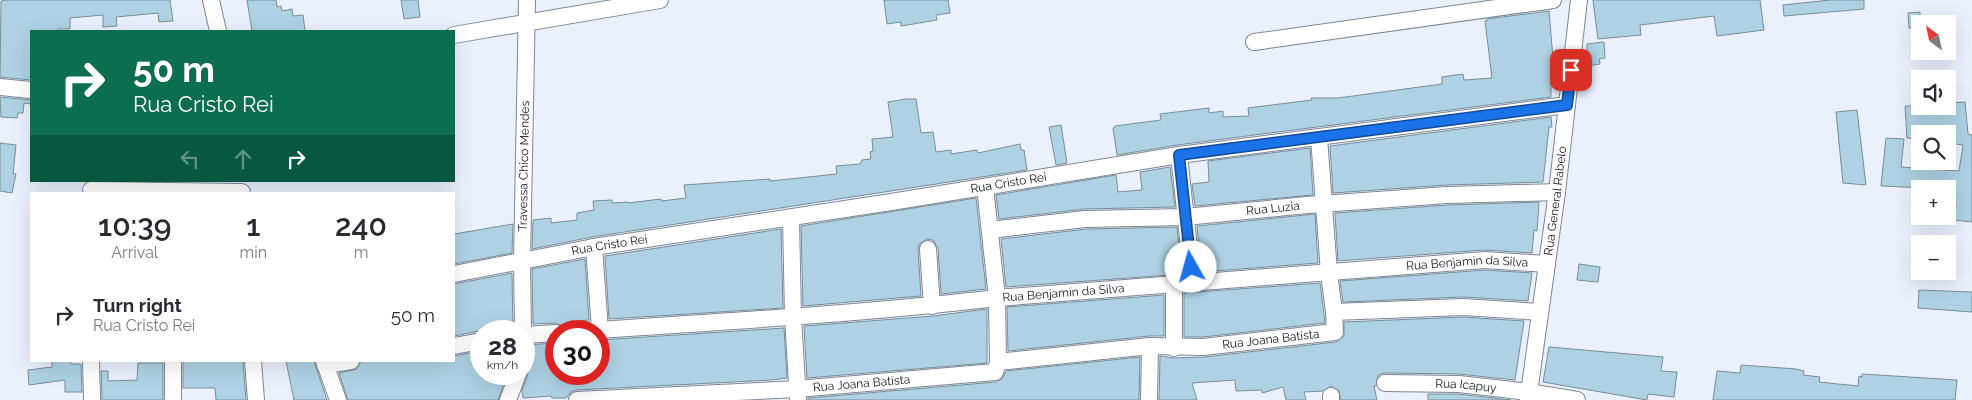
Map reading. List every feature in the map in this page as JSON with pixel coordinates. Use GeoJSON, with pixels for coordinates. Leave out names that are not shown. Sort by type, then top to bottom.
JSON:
{"type":"FeatureCollection","features":[{"type":"Feature","properties":{"kind":"street"},"geometry":{"type":"LineString","coordinates":[[211,0],[218,30]]}},
{"type":"Feature","properties":{"kind":"street","name":"Travessa Chico Mendes"},"geometry":{"type":"LineString","coordinates":[[523,320],[522,262],[527,0]]}},
{"type":"Feature","properties":{"kind":"street"},"geometry":{"type":"LineString","coordinates":[[455,36],[660,0]]}},
{"type":"Feature","properties":{"kind":"street"},"geometry":{"type":"LineString","coordinates":[[1254,42],[1553,0]]}},
{"type":"Feature","properties":{"kind":"street","name":"Rua General Rabelo"},"geometry":{"type":"LineString","coordinates":[[1529,396],[1557,192],[1579,0]]}},
{"type":"Feature","properties":{"kind":"street"},"geometry":{"type":"LineString","coordinates":[[0,87],[30,90]]}},
{"type":"Feature","properties":{"kind":"street","name":"Rua Cristo Rei"},"geometry":{"type":"LineString","coordinates":[[455,274],[594,247],[791,218],[1179,155],[1567,105]]}},
{"type":"Feature","properties":{"kind":"street"},"geometry":{"type":"LineString","coordinates":[[1319,137],[1323,204],[1334,312],[1464,308],[1540,312]]}},
{"type":"Feature","properties":{"kind":"street"},"geometry":{"type":"LineString","coordinates":[[1179,155],[1193,284]]}},
{"type":"Feature","properties":{"kind":"street"},"geometry":{"type":"LineString","coordinates":[[985,187],[997,298],[996,367]]}},
{"type":"Feature","properties":{"kind":"street"},"geometry":{"type":"LineString","coordinates":[[91,188],[153,192]]}},
{"type":"Feature","properties":{"kind":"street"},"geometry":{"type":"LineString","coordinates":[[187,192],[242,189]]}},
{"type":"Feature","properties":{"kind":"street","name":"Rua Luzia"},"geometry":{"type":"LineString","coordinates":[[990,230],[1086,219],[1185,217],[1446,195],[1557,192]]}},
{"type":"Feature","properties":{"kind":"street"},"geometry":{"type":"LineString","coordinates":[[791,218],[797,394]]}},
{"type":"Feature","properties":{"kind":"street"},"geometry":{"type":"LineString","coordinates":[[594,247],[599,320]]}},
{"type":"Feature","properties":{"kind":"street"},"geometry":{"type":"LineString","coordinates":[[928,249],[932,306]]}},
{"type":"Feature","properties":{"kind":"street","name":"Rua Benjamin da Silva"},"geometry":{"type":"LineString","coordinates":[[610,329],[932,306],[997,298],[1484,260],[1547,264]]}},
{"type":"Feature","properties":{"kind":"street"},"geometry":{"type":"LineString","coordinates":[[1174,285],[1174,348]]}},
{"type":"Feature","properties":{"kind":"street","name":"Rua Joana Batista"},"geometry":{"type":"LineString","coordinates":[[577,400],[797,394],[1150,346],[1174,348],[1203,347],[1335,332],[1334,312]]}},
{"type":"Feature","properties":{"kind":"street"},"geometry":{"type":"LineString","coordinates":[[455,346],[470,343]]}},
{"type":"Feature","properties":{"kind":"street"},"geometry":{"type":"LineString","coordinates":[[1149,400],[1150,346]]}},
{"type":"Feature","properties":{"kind":"street"},"geometry":{"type":"LineString","coordinates":[[91,362],[92,400]]}},
{"type":"Feature","properties":{"kind":"street"},"geometry":{"type":"LineString","coordinates":[[172,362],[174,400]]}},
{"type":"Feature","properties":{"kind":"street"},"geometry":{"type":"LineString","coordinates":[[254,362],[256,400]]}},
{"type":"Feature","properties":{"kind":"street"},"geometry":{"type":"LineString","coordinates":[[338,362],[324,363],[338,400]]}},
{"type":"Feature","properties":{"kind":"street","name":"Rua Icapuy"},"geometry":{"type":"LineString","coordinates":[[1385,383],[1459,384],[1529,396],[1577,400]]}},
{"type":"Feature","properties":{"kind":"street"},"geometry":{"type":"LineString","coordinates":[[508,400],[514,385]]}},
{"type":"Feature","properties":{"kind":"building"},"geometry":{"type":"Polygon","coordinates":[[[170,0],[173,21],[159,22],[158,13],[116,17],[117,26],[103,27],[103,15],[70,18],[70,29],[30,30],[30,80],[0,77],[1,1],[170,0]]]}},
{"type":"Feature","properties":{"kind":"building"},"geometry":{"type":"Polygon","coordinates":[[[247,0],[276,0],[277,7],[281,6],[282,11],[292,9],[293,16],[303,15],[305,30],[252,30],[247,0]]]}},
{"type":"Feature","properties":{"kind":"building"},"geometry":{"type":"Polygon","coordinates":[[[401,0],[418,0],[420,17],[404,19],[401,0]]]}},
{"type":"Feature","properties":{"kind":"building"},"geometry":{"type":"Polygon","coordinates":[[[884,0],[948,0],[950,13],[936,15],[937,20],[901,26],[901,22],[887,24],[884,0]]]}},
{"type":"Feature","properties":{"kind":"building"},"geometry":{"type":"Polygon","coordinates":[[[1593,0],[1760,0],[1764,30],[1717,36],[1714,16],[1640,25],[1641,35],[1598,39],[1593,0]]]}},
{"type":"Feature","properties":{"kind":"building"},"geometry":{"type":"Polygon","coordinates":[[[1830,0],[1864,0],[1864,9],[1784,16],[1783,5],[1830,0]]]}},
{"type":"Feature","properties":{"kind":"building"},"geometry":{"type":"Polygon","coordinates":[[[1549,11],[1555,82],[1551,83],[1551,97],[1177,145],[1117,155],[1113,128],[1115,126],[1161,120],[1160,114],[1209,108],[1209,113],[1223,111],[1223,117],[1249,116],[1248,108],[1312,100],[1311,98],[1338,98],[1442,84],[1442,77],[1463,74],[1464,80],[1492,78],[1485,21],[1487,19],[1549,11]]]}},
{"type":"Feature","properties":{"kind":"building"},"geometry":{"type":"Polygon","coordinates":[[[1920,12],[1920,15],[1911,15],[1911,28],[1909,28],[1908,13],[1920,12]]]}},
{"type":"Feature","properties":{"kind":"building"},"geometry":{"type":"Polygon","coordinates":[[[1604,42],[1605,58],[1599,59],[1600,64],[1587,66],[1587,44],[1604,42]]]}},
{"type":"Feature","properties":{"kind":"building"},"geometry":{"type":"Polygon","coordinates":[[[0,97],[30,100],[30,104],[24,103],[23,113],[18,113],[17,118],[1,117],[0,97]]]}},
{"type":"Feature","properties":{"kind":"building"},"geometry":{"type":"Polygon","coordinates":[[[916,99],[921,133],[933,132],[936,152],[951,150],[951,154],[977,150],[978,153],[1020,144],[1021,150],[1024,150],[1027,170],[592,237],[532,249],[533,220],[551,218],[551,223],[577,220],[577,213],[594,210],[593,201],[612,200],[612,203],[628,203],[661,199],[662,201],[686,198],[684,185],[770,179],[770,181],[837,174],[836,166],[860,164],[862,160],[871,159],[870,152],[873,151],[872,139],[893,137],[888,102],[916,99]]]}},
{"type":"Feature","properties":{"kind":"building"},"geometry":{"type":"Polygon","coordinates":[[[1965,102],[1968,134],[1972,135],[1972,222],[1956,220],[1956,180],[1911,180],[1911,187],[1881,186],[1886,138],[1904,139],[1901,167],[1911,168],[1911,170],[1959,171],[1963,145],[1956,144],[1956,125],[1911,125],[1911,138],[1907,138],[1905,106],[1911,106],[1911,115],[1956,115],[1956,103],[1965,102]]]}},
{"type":"Feature","properties":{"kind":"building"},"geometry":{"type":"Polygon","coordinates":[[[1857,110],[1866,185],[1843,183],[1836,112],[1857,110]]]}},
{"type":"Feature","properties":{"kind":"building"},"geometry":{"type":"Polygon","coordinates":[[[1551,117],[1552,127],[1549,127],[1543,182],[1447,185],[1333,193],[1330,146],[1551,117]]]}},
{"type":"Feature","properties":{"kind":"building"},"geometry":{"type":"Polygon","coordinates":[[[1061,125],[1067,163],[1056,165],[1049,127],[1061,125]]]}},
{"type":"Feature","properties":{"kind":"building"},"geometry":{"type":"Polygon","coordinates":[[[0,143],[16,145],[13,174],[16,174],[12,193],[0,191],[0,143]]]}},
{"type":"Feature","properties":{"kind":"building"},"geometry":{"type":"Polygon","coordinates":[[[1310,148],[1313,195],[1195,206],[1192,184],[1209,182],[1208,161],[1310,148]]]}},
{"type":"Feature","properties":{"kind":"building"},"geometry":{"type":"Polygon","coordinates":[[[1170,167],[1175,207],[1085,209],[999,219],[996,195],[1116,175],[1118,192],[1142,190],[1140,172],[1170,167]]]}},
{"type":"Feature","properties":{"kind":"building"},"geometry":{"type":"Polygon","coordinates":[[[976,198],[986,289],[941,294],[938,248],[933,240],[927,239],[919,244],[918,249],[921,296],[803,306],[801,226],[976,198]]]}},
{"type":"Feature","properties":{"kind":"building"},"geometry":{"type":"Polygon","coordinates":[[[1539,202],[1537,231],[1534,230],[1532,253],[1484,250],[1338,261],[1335,213],[1447,205],[1539,202]]]}},
{"type":"Feature","properties":{"kind":"building"},"geometry":{"type":"Polygon","coordinates":[[[1315,214],[1318,263],[1202,272],[1197,226],[1315,214]]]}},
{"type":"Feature","properties":{"kind":"building"},"geometry":{"type":"Polygon","coordinates":[[[513,224],[512,253],[455,264],[455,234],[513,224]]]}},
{"type":"Feature","properties":{"kind":"building"},"geometry":{"type":"Polygon","coordinates":[[[1177,227],[1182,274],[1006,287],[1001,239],[1086,229],[1177,227]]]}},
{"type":"Feature","properties":{"kind":"building"},"geometry":{"type":"Polygon","coordinates":[[[781,229],[783,308],[609,319],[605,256],[781,229]]]}},
{"type":"Feature","properties":{"kind":"building"},"geometry":{"type":"Polygon","coordinates":[[[585,259],[589,320],[545,320],[545,323],[535,324],[535,320],[533,320],[532,269],[585,259]]]}},
{"type":"Feature","properties":{"kind":"building"},"geometry":{"type":"Polygon","coordinates":[[[1579,264],[1600,267],[1598,282],[1577,280],[1579,264]]]}},
{"type":"Feature","properties":{"kind":"building"},"geometry":{"type":"Polygon","coordinates":[[[1485,270],[1532,273],[1528,301],[1463,297],[1343,302],[1340,281],[1485,270]]]}},
{"type":"Feature","properties":{"kind":"building"},"geometry":{"type":"Polygon","coordinates":[[[512,273],[513,320],[470,320],[470,333],[455,336],[455,284],[512,273]]]}},
{"type":"Feature","properties":{"kind":"building"},"geometry":{"type":"Polygon","coordinates":[[[1320,283],[1325,323],[1203,337],[1184,337],[1184,293],[1320,283]]]}},
{"type":"Feature","properties":{"kind":"building"},"geometry":{"type":"Polygon","coordinates":[[[1919,290],[1972,292],[1972,312],[1918,308],[1919,290]]]}},
{"type":"Feature","properties":{"kind":"building"},"geometry":{"type":"Polygon","coordinates":[[[1164,295],[1164,336],[1008,351],[1007,307],[1164,295]]]}},
{"type":"Feature","properties":{"kind":"building"},"geometry":{"type":"Polygon","coordinates":[[[987,309],[987,363],[807,378],[804,326],[933,316],[987,309]]]}},
{"type":"Feature","properties":{"kind":"building"},"geometry":{"type":"Polygon","coordinates":[[[1463,317],[1524,321],[1515,380],[1459,374],[1385,373],[1378,375],[1376,386],[1374,386],[1377,400],[1341,400],[1339,391],[1331,386],[1323,391],[1304,392],[1306,400],[1286,400],[1283,387],[1262,393],[1262,390],[1236,391],[1235,380],[1192,383],[1197,400],[1159,400],[1160,356],[1174,358],[1204,357],[1336,342],[1344,336],[1344,322],[1463,317]]]}},
{"type":"Feature","properties":{"kind":"building"},"geometry":{"type":"Polygon","coordinates":[[[784,328],[787,378],[576,390],[571,392],[566,398],[552,398],[551,396],[523,398],[522,391],[524,385],[535,385],[535,344],[545,344],[545,385],[610,385],[610,339],[784,328]]]}},
{"type":"Feature","properties":{"kind":"building"},"geometry":{"type":"Polygon","coordinates":[[[1549,347],[1663,357],[1661,371],[1677,372],[1674,397],[1648,394],[1647,400],[1543,382],[1549,347]]]}},
{"type":"Feature","properties":{"kind":"building"},"geometry":{"type":"Polygon","coordinates":[[[470,353],[470,385],[503,385],[498,400],[348,400],[339,373],[357,369],[360,362],[455,362],[455,356],[470,353]]]}},
{"type":"Feature","properties":{"kind":"building"},"geometry":{"type":"Polygon","coordinates":[[[1140,357],[1139,400],[808,400],[808,398],[996,382],[1002,379],[1006,371],[1140,357]]]}},
{"type":"Feature","properties":{"kind":"building"},"geometry":{"type":"Polygon","coordinates":[[[52,362],[81,364],[82,392],[65,392],[65,380],[29,385],[28,370],[52,367],[52,362]]]}},
{"type":"Feature","properties":{"kind":"building"},"geometry":{"type":"Polygon","coordinates":[[[183,362],[243,362],[246,400],[216,400],[215,388],[183,388],[183,362]]]}},
{"type":"Feature","properties":{"kind":"building"},"geometry":{"type":"Polygon","coordinates":[[[286,362],[314,362],[327,400],[294,400],[286,362]]]}},
{"type":"Feature","properties":{"kind":"building"},"geometry":{"type":"Polygon","coordinates":[[[138,363],[163,363],[163,400],[102,400],[101,371],[108,371],[108,381],[137,380],[138,363]]]}},
{"type":"Feature","properties":{"kind":"building"},"geometry":{"type":"Polygon","coordinates":[[[1741,365],[1796,369],[1804,371],[1803,375],[1820,377],[1819,382],[1858,386],[1859,376],[1862,377],[1862,374],[1957,380],[1955,400],[1713,400],[1717,371],[1740,373],[1741,365]]]}},
{"type":"Feature","properties":{"kind":"building"},"geometry":{"type":"Polygon","coordinates":[[[1428,394],[1458,394],[1511,400],[1428,400],[1428,394]]]}},
{"type":"Feature","properties":{"kind":"route"},"geometry":{"type":"LineString","coordinates":[[1191,267],[1179,155],[1567,105],[1571,70]]}}]}
